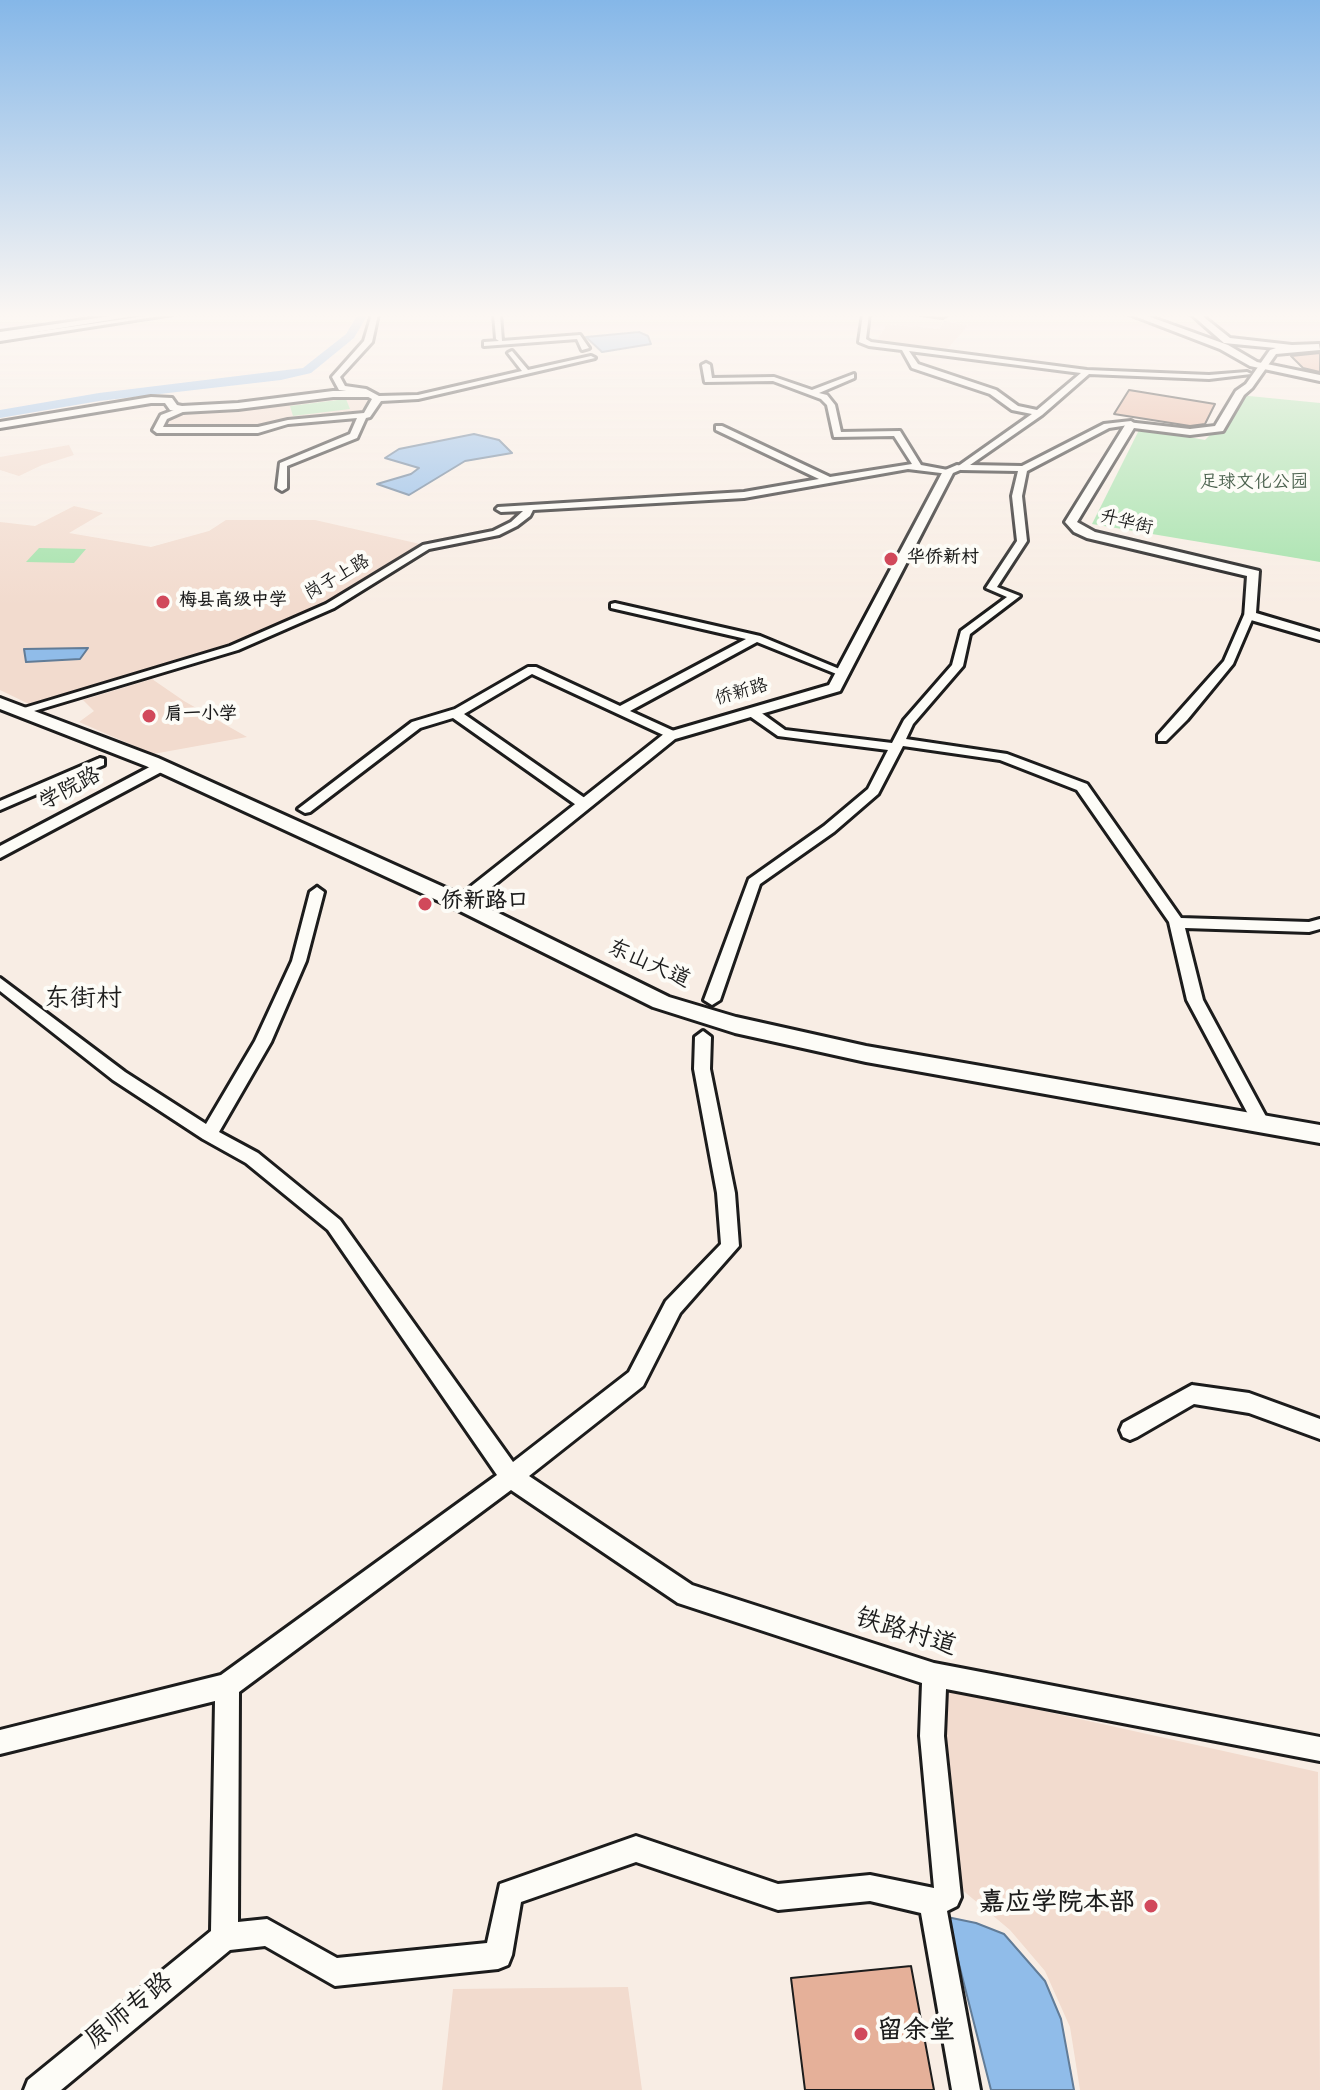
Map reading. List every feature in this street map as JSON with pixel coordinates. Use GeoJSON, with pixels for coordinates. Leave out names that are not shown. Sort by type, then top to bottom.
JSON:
{"type":"FeatureCollection","features":[{"type":"Feature","properties":{"kind":"main road","name":"东山大道"},"geometry":{"type":"LineString","coordinates":[[10,707],[157,764],[461,903],[661,1002],[735,1025],[866,1054],[1320,1134]]}},
{"type":"Feature","properties":{"kind":"street"},"geometry":{"type":"LineString","coordinates":[[0,425],[81,412]]}},
{"type":"Feature","properties":{"kind":"street"},"geometry":{"type":"LineString","coordinates":[[176,412],[164,417],[157,430],[258,430],[288,422],[367,415],[369,412]]}},
{"type":"Feature","properties":{"kind":"street"},"geometry":{"type":"LineString","coordinates":[[832,412],[837,435],[897,433],[917,465]]}},
{"type":"Feature","properties":{"kind":"street"},"geometry":{"type":"LineString","coordinates":[[1032,412],[1039,413]]}},
{"type":"Feature","properties":{"kind":"street"},"geometry":{"type":"LineString","coordinates":[[501,509],[744,495],[917,465],[955,469],[1023,469],[1107,426],[1131,424],[1190,432],[1219,429],[1228,412]]}},
{"type":"Feature","properties":{"kind":"street"},"geometry":{"type":"LineString","coordinates":[[955,469],[1039,413]]}},
{"type":"Feature","properties":{"kind":"street"},"geometry":{"type":"LineString","coordinates":[[282,488],[283,465],[354,436],[363,415]]}},
{"type":"Feature","properties":{"kind":"street","name":"升华街"},"geometry":{"type":"LineString","coordinates":[[1131,424],[1071,522],[1091,535],[1254,574],[1249,615]]}},
{"type":"Feature","properties":{"kind":"street"},"geometry":{"type":"LineString","coordinates":[[719,428],[831,481]]}},
{"type":"Feature","properties":{"kind":"street","name":"侨新路"},"geometry":{"type":"LineString","coordinates":[[461,903],[672,735],[835,688],[955,469]]}},
{"type":"Feature","properties":{"kind":"street"},"geometry":{"type":"LineString","coordinates":[[712,1000],[754,882],[829,829],[873,791],[908,723],[957,666],[965,633],[1015,596],[991,588],[1022,541],[1017,496],[1023,469]]}},
{"type":"Feature","properties":{"kind":"street","name":"岗子上路"},"geometry":{"type":"LineString","coordinates":[[10,707],[234,648],[330,606],[426,547],[496,533],[514,524],[527,514],[528,509]]}},
{"type":"Feature","properties":{"kind":"street"},"geometry":{"type":"LineString","coordinates":[[615,606],[756,638],[843,673]]}},
{"type":"Feature","properties":{"kind":"street"},"geometry":{"type":"LineString","coordinates":[[1162,738],[1229,662],[1249,615],[1320,636]]}},
{"type":"Feature","properties":{"kind":"street"},"geometry":{"type":"LineString","coordinates":[[620,711],[756,638]]}},
{"type":"Feature","properties":{"kind":"street"},"geometry":{"type":"LineString","coordinates":[[305,809],[416,725],[454,713],[532,669],[672,735]]}},
{"type":"Feature","properties":{"kind":"street"},"geometry":{"type":"LineString","coordinates":[[752,712],[782,733],[1003,757],[1082,787],[1176,923],[1195,1000],[1262,1124]]}},
{"type":"Feature","properties":{"kind":"street"},"geometry":{"type":"LineString","coordinates":[[454,713],[584,804]]}},
{"type":"Feature","properties":{"kind":"street"},"geometry":{"type":"LineString","coordinates":[[0,806],[100,762]]}},
{"type":"Feature","properties":{"kind":"street","name":"学院路"},"geometry":{"type":"LineString","coordinates":[[0,845],[157,764]]}},
{"type":"Feature","properties":{"kind":"street","name":"学院路"},"geometry":{"type":"LineString","coordinates":[[0,853],[157,764]]}},
{"type":"Feature","properties":{"kind":"street"},"geometry":{"type":"LineString","coordinates":[[209,1134],[263,1042],[299,961],[317,892]]}},
{"type":"Feature","properties":{"kind":"street"},"geometry":{"type":"LineString","coordinates":[[1176,923],[1309,927],[1320,924]]}},
{"type":"Feature","properties":{"kind":"street"},"geometry":{"type":"LineString","coordinates":[[0,983],[119,1076],[252,1158],[334,1225],[511,1477]]}},
{"type":"Feature","properties":{"kind":"street"},"geometry":{"type":"LineString","coordinates":[[0,1742],[227,1686],[511,1477],[636,1379],[673,1307],[730,1246],[724,1180],[702,1069],[703,1037]]}},
{"type":"Feature","properties":{"kind":"street"},"geometry":{"type":"LineString","coordinates":[[1130,1430],[1192,1394],[1249,1403],[1320,1429]]}},
{"type":"Feature","properties":{"kind":"street","name":"铁路村道"},"geometry":{"type":"LineString","coordinates":[[511,1477],[686,1595],[934,1675],[1320,1749]]}},
{"type":"Feature","properties":{"kind":"street"},"geometry":{"type":"LineString","coordinates":[[227,1686],[224,1937],[267,1932],[335,1972],[498,1955],[509,1893],[636,1849],[778,1897],[870,1888],[932,1902],[948,1897],[932,1736],[934,1675]]}},
{"type":"Feature","properties":{"kind":"street"},"geometry":{"type":"LineString","coordinates":[[932,1902],[966,2090]]}},
{"type":"Feature","properties":{"kind":"street","name":"原师专路"},"geometry":{"type":"LineString","coordinates":[[38,2090],[224,1937]]}},
{"type":"Feature","properties":{"kind":"shaded area"},"geometry":{"type":"Polygon","coordinates":[[[188,412],[364,412],[293,418],[250,429],[162,428],[166,419],[188,412]]]}},
{"type":"Feature","properties":{"kind":"shaded area"},"geometry":{"type":"Polygon","coordinates":[[[69,445],[74,455],[19,476],[0,470],[0,457],[69,445]]]}},
{"type":"Feature","properties":{"kind":"shaded area","name":"梅县高级中学"},"geometry":{"type":"Polygon","coordinates":[[[74,506],[103,513],[69,533],[151,547],[209,531],[226,520],[315,520],[420,544],[299,618],[237,644],[31,705],[0,690],[0,522],[35,526],[74,506]]]}},
{"type":"Feature","properties":{"kind":"shaded area","name":"肩一小学"},"geometry":{"type":"Polygon","coordinates":[[[152,679],[247,737],[153,754],[79,722],[94,711],[83,700],[152,679]]]}},
{"type":"Feature","properties":{"kind":"shaded area","name":"嘉应学院本部"},"geometry":{"type":"Polygon","coordinates":[[[940,1688],[1318,1772],[1320,2090],[1080,2090],[1070,2027],[1045,1971],[1010,1930],[954,1883],[940,1688]]]}},
{"type":"Feature","properties":{"kind":"shaded area"},"geometry":{"type":"Polygon","coordinates":[[[628,1987],[642,2090],[442,2090],[453,1989],[628,1987]]]}},
{"type":"Feature","properties":{"kind":"green space"},"geometry":{"type":"Polygon","coordinates":[[[292,412],[329,412],[293,416],[292,412]]]}},
{"type":"Feature","properties":{"kind":"green space","name":"足球文化公园"},"geometry":{"type":"Polygon","coordinates":[[[1229,412],[1320,412],[1320,562],[1092,524],[1140,428],[1205,440],[1229,412]]]}},
{"type":"Feature","properties":{"kind":"green space"},"geometry":{"type":"Polygon","coordinates":[[[39,548],[86,549],[74,563],[26,562],[39,548]]]}},
{"type":"Feature","properties":{"kind":"water"},"geometry":{"type":"Polygon","coordinates":[[[474,434],[499,440],[512,453],[465,461],[409,495],[377,484],[411,474],[419,468],[385,458],[399,449],[474,434]]]}},
{"type":"Feature","properties":{"kind":"water"},"geometry":{"type":"Polygon","coordinates":[[[88,648],[80,659],[26,662],[24,649],[88,648]]]}},
{"type":"Feature","properties":{"kind":"water"},"geometry":{"type":"Polygon","coordinates":[[[947,1917],[976,1923],[1004,1934],[1045,1981],[1061,2019],[1074,2090],[991,2090],[947,1917]]]}},
{"type":"Feature","properties":{"kind":"building"},"geometry":{"type":"Polygon","coordinates":[[[1116,412],[1211,412],[1205,424],[1190,426],[1114,414],[1116,412]]]}},
{"type":"Feature","properties":{"kind":"building","name":"留余堂"},"geometry":{"type":"Polygon","coordinates":[[[911,1966],[934,2090],[805,2090],[791,1978],[911,1966]]]}},
{"type":"Feature","properties":{"kind":"waterway"},"geometry":{"type":"LineString","coordinates":[[0,414],[14,412]]}},
{"type":"Feature","properties":{"kind":"place","name":"华侨新村"},"geometry":{"type":"Point","coordinates":[891,559]}},
{"type":"Feature","properties":{"kind":"place","name":"梅县高级中学"},"geometry":{"type":"Point","coordinates":[163,602]}},
{"type":"Feature","properties":{"kind":"place","name":"肩一小学"},"geometry":{"type":"Point","coordinates":[149,716]}},
{"type":"Feature","properties":{"kind":"place","name":"侨新路口"},"geometry":{"type":"Point","coordinates":[425,904]}},
{"type":"Feature","properties":{"kind":"place","name":"嘉应学院本部"},"geometry":{"type":"Point","coordinates":[1151,1906]}},
{"type":"Feature","properties":{"kind":"place","name":"留余堂"},"geometry":{"type":"Point","coordinates":[861,2034]}},
{"type":"Feature","properties":{"kind":"district","name":"东街村"},"geometry":{"type":"Point","coordinates":[83,1002]}}]}
